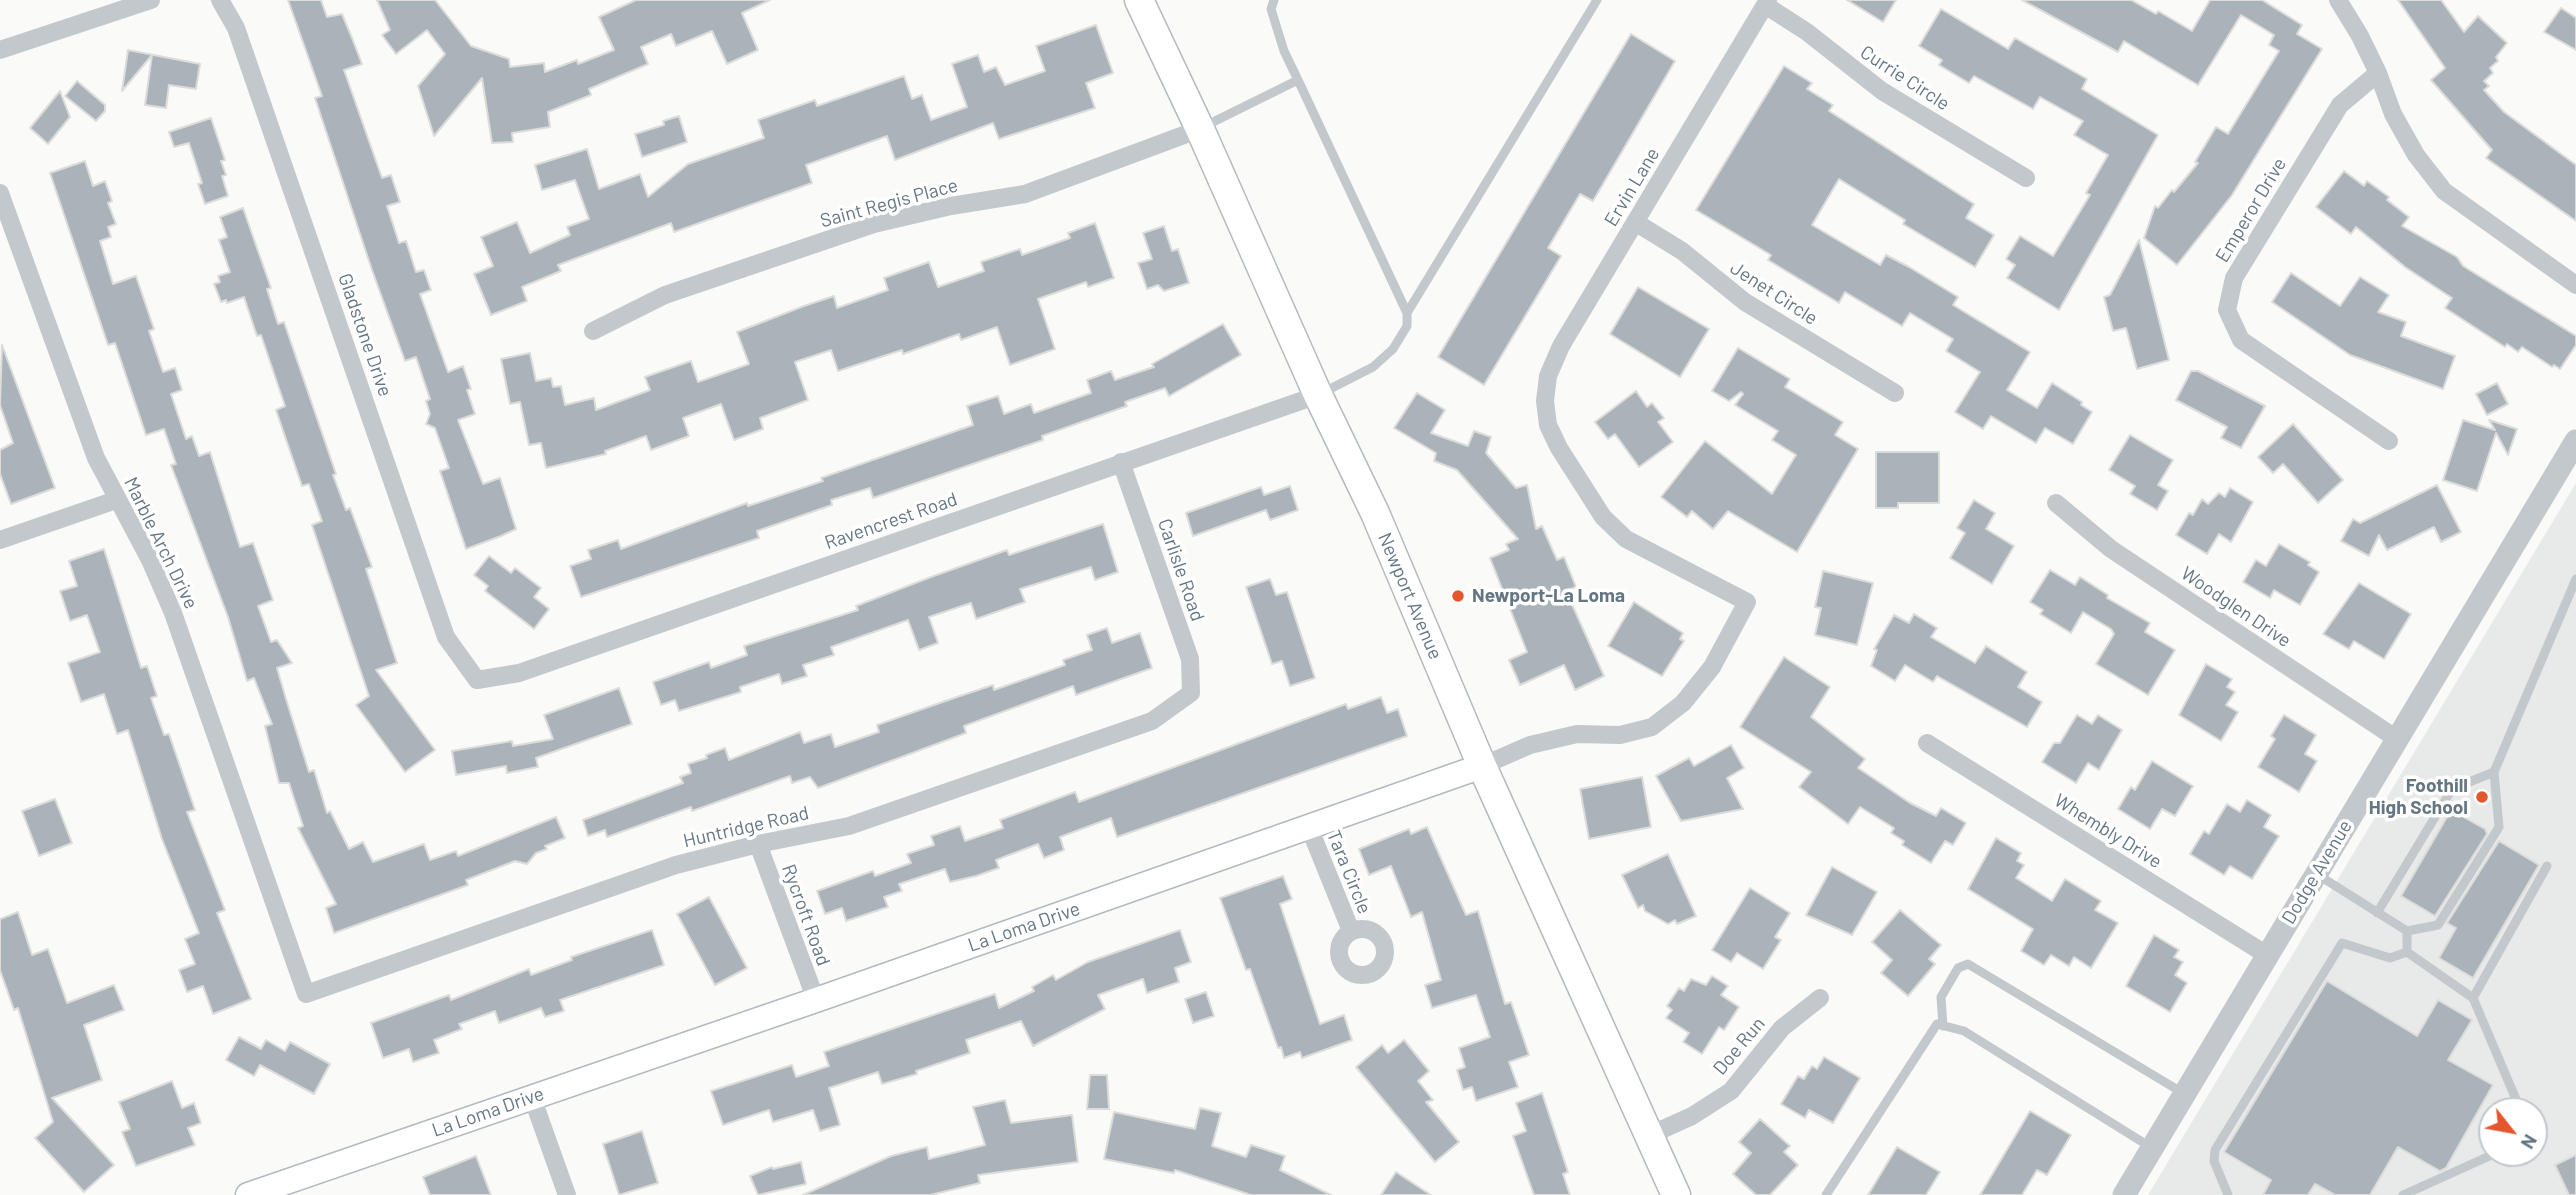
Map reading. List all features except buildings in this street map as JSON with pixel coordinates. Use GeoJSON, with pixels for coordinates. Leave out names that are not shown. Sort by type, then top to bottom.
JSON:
{"type":"FeatureCollection","features":[{"type":"Feature","properties":{"kind":"main road","name":"Newport Avenue"},"geometry":{"type":"LineString","coordinates":[[1139,0],[1200,129],[1318,395],[1375,513],[1482,766],[1676,1195]]}},
{"type":"Feature","properties":{"kind":"main road","name":"La Loma Drive"},"geometry":{"type":"LineString","coordinates":[[248,1195],[816,1000],[1482,766]]}},
{"type":"Feature","properties":{"kind":"street"},"geometry":{"type":"LineString","coordinates":[[0,50],[151,0]]}},
{"type":"Feature","properties":{"kind":"street","name":"Gladstone Drive"},"geometry":{"type":"LineString","coordinates":[[220,0],[236,28],[446,637],[477,680]]}},
{"type":"Feature","properties":{"kind":"street"},"geometry":{"type":"LineString","coordinates":[[2338,0],[2378,73],[2393,114],[2416,155],[2444,191],[2576,285]]}},
{"type":"Feature","properties":{"kind":"street","name":"Currie Circle"},"geometry":{"type":"LineString","coordinates":[[1767,3],[1882,91],[2026,178]]}},
{"type":"Feature","properties":{"kind":"street","name":"Ervin Lane"},"geometry":{"type":"LineString","coordinates":[[1747,602],[1626,539],[1604,517],[1559,448],[1548,425],[1545,401],[1548,376],[1561,346],[1767,3]]}},
{"type":"Feature","properties":{"kind":"street","name":"Emperor Drive"},"geometry":{"type":"LineString","coordinates":[[2378,73],[2340,105],[2234,278],[2227,310],[2241,340],[2389,441]]}},
{"type":"Feature","properties":{"kind":"street","name":"Saint Regis Place"},"geometry":{"type":"LineString","coordinates":[[593,331],[665,295],[874,224],[951,206],[1025,194],[1200,129]]}},
{"type":"Feature","properties":{"kind":"street","name":"Marble Arch Drive"},"geometry":{"type":"LineString","coordinates":[[0,193],[83,424],[116,500],[150,559],[173,613],[306,994]]}},
{"type":"Feature","properties":{"kind":"street","name":"Jenet Circle"},"geometry":{"type":"LineString","coordinates":[[1635,222],[1682,251],[1745,302],[1895,393]]}},
{"type":"Feature","properties":{"kind":"street","name":"Ravencrest Road"},"geometry":{"type":"LineString","coordinates":[[477,680],[519,673],[1318,395]]}},
{"type":"Feature","properties":{"kind":"street","name":"Dodge Avenue"},"geometry":{"type":"LineString","coordinates":[[2130,1193],[2152,1148],[2184,1094],[2576,441]]}},
{"type":"Feature","properties":{"kind":"street","name":"Carlisle Road"},"geometry":{"type":"LineString","coordinates":[[1121,463],[1190,659],[1191,694]]}},
{"type":"Feature","properties":{"kind":"street"},"geometry":{"type":"LineString","coordinates":[[0,540],[116,500]]}},
{"type":"Feature","properties":{"kind":"street","name":"Woodglen Drive"},"geometry":{"type":"LineString","coordinates":[[2056,503],[2111,549],[2397,739]]}},
{"type":"Feature","properties":{"kind":"street","name":"La Loma Drive"},"geometry":{"type":"LineString","coordinates":[[1482,766],[1530,745],[1577,734],[1620,735],[1652,727],[1683,704],[1712,667],[1747,602]]}},
{"type":"Feature","properties":{"kind":"street","name":"Huntridge Road"},"geometry":{"type":"LineString","coordinates":[[306,994],[676,865],[758,844],[849,826],[1152,721],[1191,694]]}},
{"type":"Feature","properties":{"kind":"street","name":"Whembly Drive"},"geometry":{"type":"LineString","coordinates":[[1927,743],[2267,956]]}},
{"type":"Feature","properties":{"kind":"street","name":"Tara Circle"},"geometry":{"type":"LineString","coordinates":[[1309,827],[1351,932]]}},
{"type":"Feature","properties":{"kind":"street","name":"Rycroft Road"},"geometry":{"type":"LineString","coordinates":[[758,844],[816,1000]]}},
{"type":"Feature","properties":{"kind":"street","name":"Doe Run"},"geometry":{"type":"LineString","coordinates":[[1650,1135],[1692,1116],[1731,1091],[1782,1028],[1820,998]]}},
{"type":"Feature","properties":{"kind":"street"},"geometry":{"type":"LineString","coordinates":[[532,1097],[566,1195]]}},
{"type":"Feature","properties":{"kind":"lane"},"geometry":{"type":"LineString","coordinates":[[1274,0],[1271,9],[1284,51],[1407,313],[1407,326],[1392,349],[1373,367],[1318,395]]}},
{"type":"Feature","properties":{"kind":"lane"},"geometry":{"type":"LineString","coordinates":[[1407,313],[1597,0]]}},
{"type":"Feature","properties":{"kind":"lane"},"geometry":{"type":"LineString","coordinates":[[1200,129],[1298,80]]}},
{"type":"Feature","properties":{"kind":"lane"},"geometry":{"type":"LineString","coordinates":[[2316,874],[2407,931],[2438,925],[2499,827],[2494,772],[2576,579]]}},
{"type":"Feature","properties":{"kind":"lane"},"geometry":{"type":"LineString","coordinates":[[2377,913],[2452,789],[2494,772]]}},
{"type":"Feature","properties":{"kind":"lane"},"geometry":{"type":"LineString","coordinates":[[2473,998],[2547,866]]}},
{"type":"Feature","properties":{"kind":"lane"},"geometry":{"type":"LineString","coordinates":[[2407,931],[2407,952]]}},
{"type":"Feature","properties":{"kind":"lane"},"geometry":{"type":"LineString","coordinates":[[2228,1195],[2214,1161],[2215,1150],[2342,943],[2390,958],[2407,952]]}},
{"type":"Feature","properties":{"kind":"lane"},"geometry":{"type":"LineString","coordinates":[[2407,952],[2473,998],[2515,1097]]}},
{"type":"Feature","properties":{"kind":"lane"},"geometry":{"type":"LineString","coordinates":[[1943,1026],[1941,997],[1958,968],[1968,964],[2184,1094]]}},
{"type":"Feature","properties":{"kind":"lane"},"geometry":{"type":"LineString","coordinates":[[1826,1195],[1937,1024],[1964,1031],[2152,1148]]}},
{"type":"Feature","properties":{"kind":"lane"},"geometry":{"type":"LineString","coordinates":[[2403,1195],[2478,1161]]}},
{"type":"Feature","properties":{"kind":"shaded area","name":"Foothill High School"},"geometry":{"type":"Polygon","coordinates":[[[2576,483],[2576,1195],[2148,1195],[2576,483]]]}},
{"type":"Feature","properties":{"kind":"place","name":"Newport-La Loma"},"geometry":{"type":"Point","coordinates":[1458,596]}},
{"type":"Feature","properties":{"kind":"place","name":"Foothill High School"},"geometry":{"type":"Point","coordinates":[2482,797]}}]}
